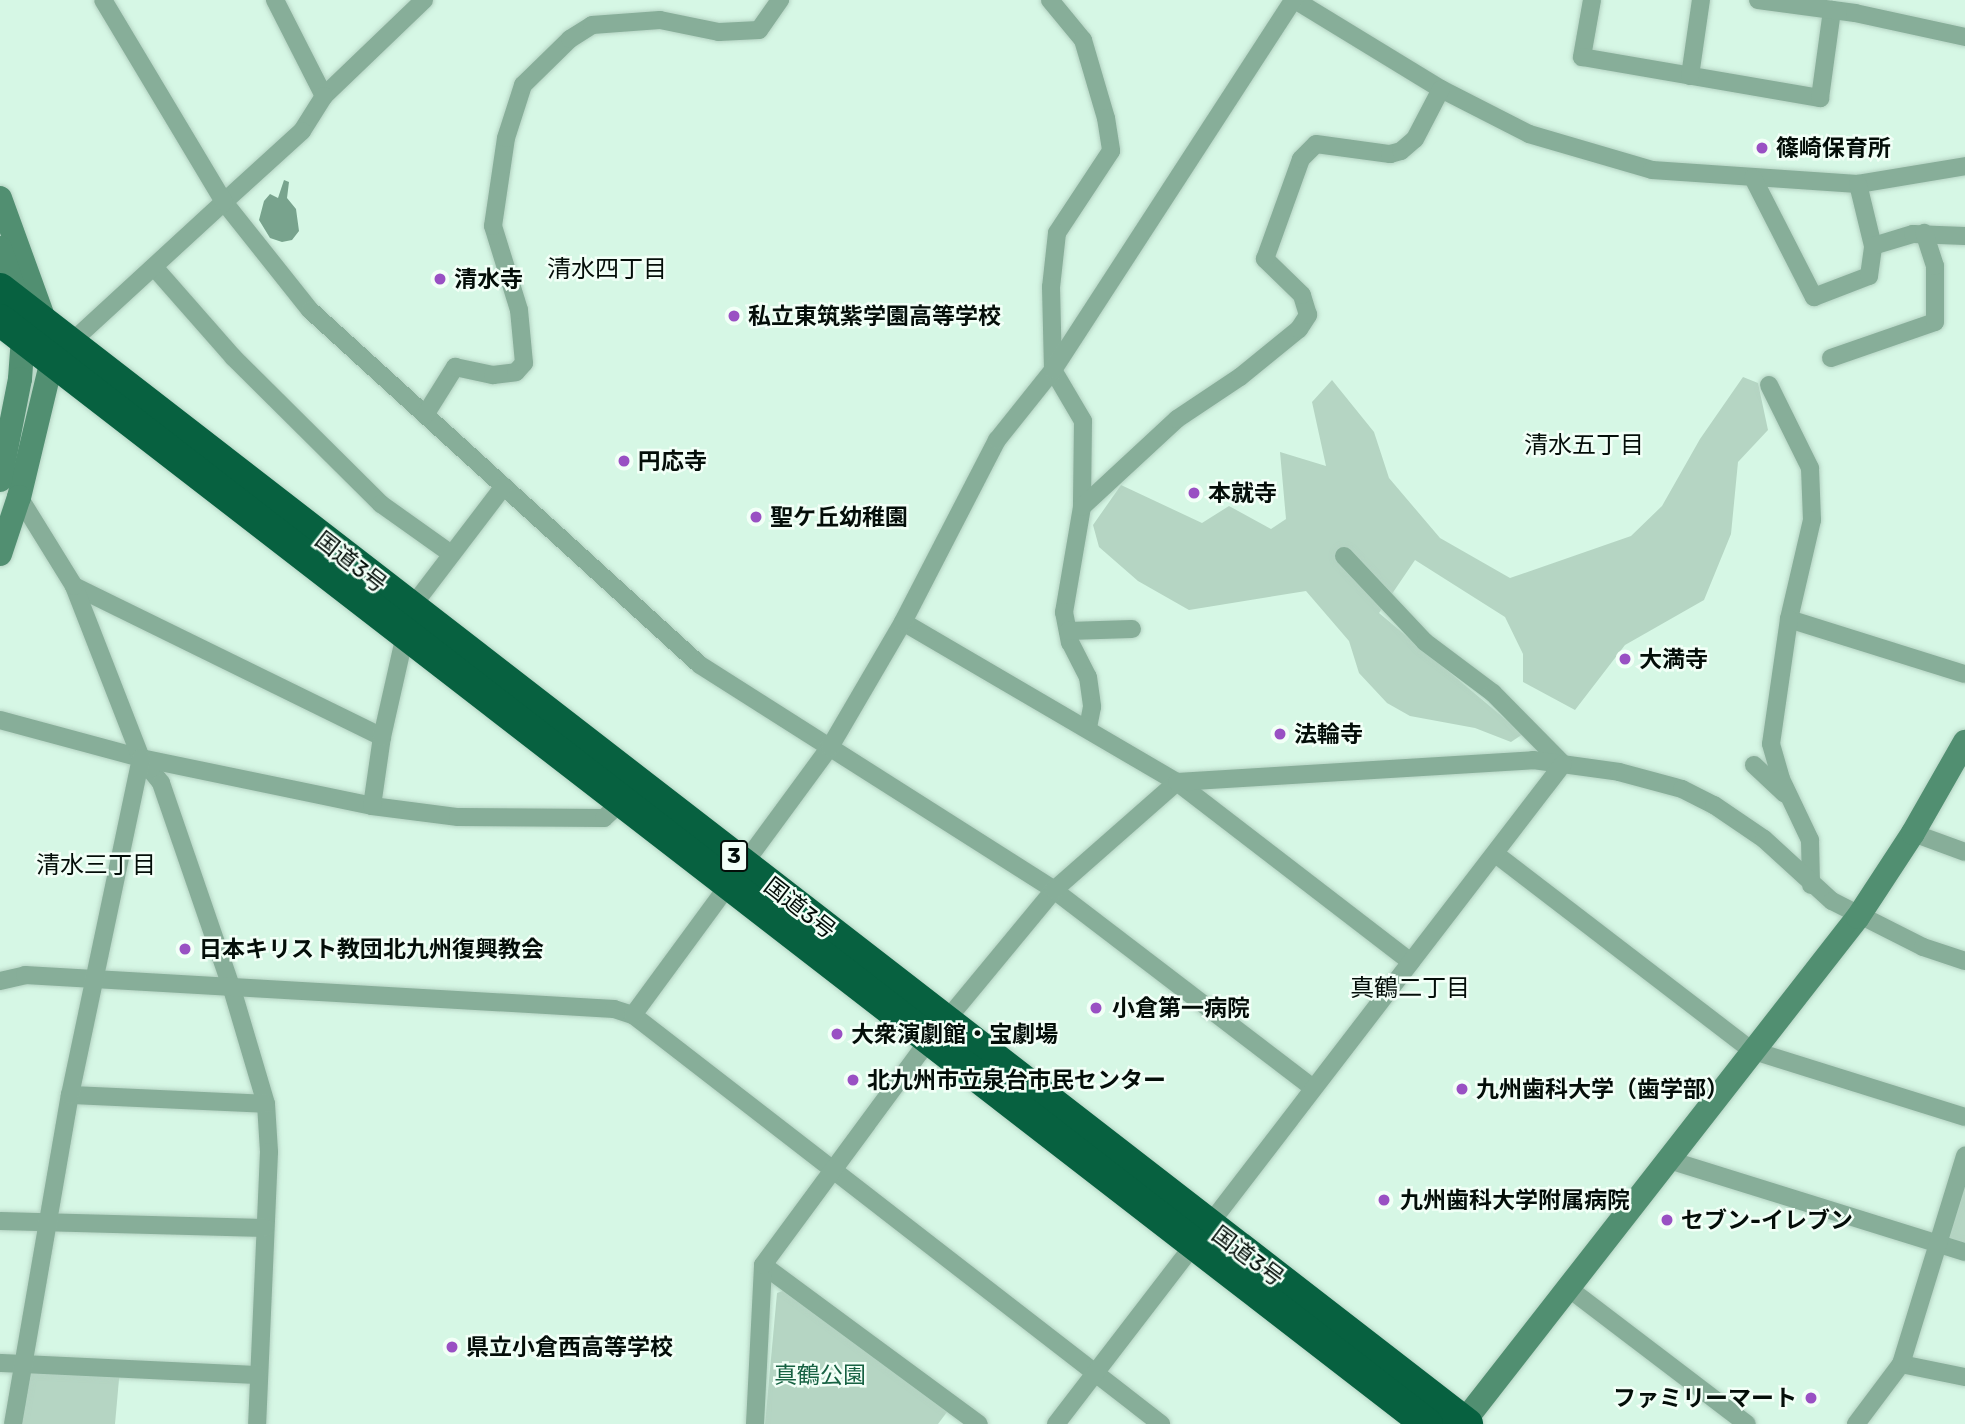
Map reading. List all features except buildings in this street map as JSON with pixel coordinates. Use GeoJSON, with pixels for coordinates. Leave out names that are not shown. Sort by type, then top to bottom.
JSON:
{"type":"FeatureCollection","features":[{"type":"Feature","properties":{"kind":"highway","name":"国道3号"},"geometry":{"type":"LineString","coordinates":[[43,336],[1201,1235],[1427,1424]]}},
{"type":"Feature","properties":{"kind":"highway","name":"国道3号"},"geometry":{"type":"LineString","coordinates":[[407,621],[621,802],[737,875]]}},
{"type":"Feature","properties":{"kind":"highway","name":"国道3号"},"geometry":{"type":"LineString","coordinates":[[1201,1235],[1464,1423]]}},
{"type":"Feature","properties":{"kind":"street"},"geometry":{"type":"LineString","coordinates":[[103,0],[224,202],[310,310],[700,665],[1054,890],[1312,1088]]}},
{"type":"Feature","properties":{"kind":"street"},"geometry":{"type":"LineString","coordinates":[[275,0],[324,96]]}},
{"type":"Feature","properties":{"kind":"street"},"geometry":{"type":"LineString","coordinates":[[0,554],[4,476],[20,379],[43,336],[154,267],[302,131],[324,96],[424,0]]}},
{"type":"Feature","properties":{"kind":"street"},"geometry":{"type":"LineString","coordinates":[[425,415],[455,367],[493,375],[516,372],[524,363],[519,310],[493,226],[506,138],[523,85],[570,39],[592,25],[660,20],[719,32],[759,30],[780,0]]}},
{"type":"Feature","properties":{"kind":"street"},"geometry":{"type":"LineString","coordinates":[[1050,0],[1083,40],[1107,118],[1111,151],[1058,233],[1051,286],[1053,370],[1083,421],[1082,507],[1066,595],[1068,631],[1088,677],[1092,707],[1088,727]]}},
{"type":"Feature","properties":{"kind":"street"},"geometry":{"type":"LineString","coordinates":[[633,1015],[830,747],[903,622],[997,440],[1053,370],[1294,0],[1441,89],[1529,134],[1652,170],[1858,184],[1965,166]]}},
{"type":"Feature","properties":{"kind":"street"},"geometry":{"type":"LineString","coordinates":[[1592,0],[1582,57],[1820,98],[1832,10]]}},
{"type":"Feature","properties":{"kind":"street"},"geometry":{"type":"LineString","coordinates":[[1690,76],[1702,0]]}},
{"type":"Feature","properties":{"kind":"street"},"geometry":{"type":"LineString","coordinates":[[1758,0],[1832,10],[1853,6],[1965,37]]}},
{"type":"Feature","properties":{"kind":"street"},"geometry":{"type":"LineString","coordinates":[[1082,507],[1177,419],[1240,377],[1299,329],[1308,315],[1302,295],[1265,258],[1301,159],[1316,144],[1390,154],[1401,151],[1415,139],[1441,89]]}},
{"type":"Feature","properties":{"kind":"street"},"geometry":{"type":"LineString","coordinates":[[1753,178],[1814,297],[1869,276],[1873,246],[1858,184]]}},
{"type":"Feature","properties":{"kind":"street"},"geometry":{"type":"LineString","coordinates":[[0,198],[43,336],[61,384],[44,398],[4,476]]}},
{"type":"Feature","properties":{"kind":"street"},"geometry":{"type":"LineString","coordinates":[[1873,246],[1924,233],[1965,236]]}},
{"type":"Feature","properties":{"kind":"street"},"geometry":{"type":"LineString","coordinates":[[1831,358],[1934,322],[1935,266],[1924,233]]}},
{"type":"Feature","properties":{"kind":"street"},"geometry":{"type":"LineString","coordinates":[[0,248],[43,336],[44,398]]}},
{"type":"Feature","properties":{"kind":"street"},"geometry":{"type":"LineString","coordinates":[[154,267],[233,357],[372,495],[450,553]]}},
{"type":"Feature","properties":{"kind":"street"},"geometry":{"type":"LineString","coordinates":[[4,476],[21,443],[38,374],[43,336]]}},
{"type":"Feature","properties":{"kind":"street"},"geometry":{"type":"LineString","coordinates":[[1769,385],[1810,468],[1812,520],[1789,619],[1771,744],[1790,798],[1810,840],[1811,885]]}},
{"type":"Feature","properties":{"kind":"street"},"geometry":{"type":"LineString","coordinates":[[4,476],[74,586],[141,758],[161,783],[232,989],[267,1104],[257,1424]]}},
{"type":"Feature","properties":{"kind":"street"},"geometry":{"type":"LineString","coordinates":[[372,806],[382,737],[407,621],[450,553],[503,486]]}},
{"type":"Feature","properties":{"kind":"street"},"geometry":{"type":"LineString","coordinates":[[1344,556],[1425,642],[1493,694],[1563,764]]}},
{"type":"Feature","properties":{"kind":"street"},"geometry":{"type":"LineString","coordinates":[[74,586],[382,737]]}},
{"type":"Feature","properties":{"kind":"street"},"geometry":{"type":"LineString","coordinates":[[1789,619],[1965,674]]}},
{"type":"Feature","properties":{"kind":"street"},"geometry":{"type":"LineString","coordinates":[[903,622],[1088,727],[1177,782],[1410,962]]}},
{"type":"Feature","properties":{"kind":"street"},"geometry":{"type":"LineString","coordinates":[[1068,631],[1132,629]]}},
{"type":"Feature","properties":{"kind":"street"},"geometry":{"type":"LineString","coordinates":[[0,720],[141,758],[372,806],[458,817],[604,818],[621,802]]}},
{"type":"Feature","properties":{"kind":"street"},"geometry":{"type":"LineString","coordinates":[[1464,1423],[1567,1286],[1858,917],[1913,833],[1965,742]]}},
{"type":"Feature","properties":{"kind":"street"},"geometry":{"type":"LineString","coordinates":[[13,1424],[71,1095],[141,758]]}},
{"type":"Feature","properties":{"kind":"street"},"geometry":{"type":"LineString","coordinates":[[755,1424],[763,1265],[938,1031],[1054,890],[1177,782],[1533,760],[1619,772],[1682,789],[1764,839],[1811,885],[1858,917],[1923,947],[1965,961]]}},
{"type":"Feature","properties":{"kind":"street"},"geometry":{"type":"LineString","coordinates":[[1056,1424],[1312,1088],[1497,855],[1563,764]]}},
{"type":"Feature","properties":{"kind":"street"},"geometry":{"type":"LineString","coordinates":[[1754,765],[1790,798]]}},
{"type":"Feature","properties":{"kind":"street"},"geometry":{"type":"LineString","coordinates":[[1913,833],[1965,852]]}},
{"type":"Feature","properties":{"kind":"street"},"geometry":{"type":"LineString","coordinates":[[1497,855],[1751,1050],[1965,1117]]}},
{"type":"Feature","properties":{"kind":"street"},"geometry":{"type":"LineString","coordinates":[[0,981],[25,975],[93,982],[614,1009],[633,1015],[1161,1424]]}},
{"type":"Feature","properties":{"kind":"street"},"geometry":{"type":"LineString","coordinates":[[71,1095],[267,1104]]}},
{"type":"Feature","properties":{"kind":"street"},"geometry":{"type":"LineString","coordinates":[[1856,1424],[1901,1364],[1965,1156]]}},
{"type":"Feature","properties":{"kind":"street"},"geometry":{"type":"LineString","coordinates":[[1666,1159],[1965,1252]]}},
{"type":"Feature","properties":{"kind":"street"},"geometry":{"type":"LineString","coordinates":[[0,1221],[50,1220],[265,1228]]}},
{"type":"Feature","properties":{"kind":"street"},"geometry":{"type":"LineString","coordinates":[[763,1265],[979,1424]]}},
{"type":"Feature","properties":{"kind":"street"},"geometry":{"type":"LineString","coordinates":[[1567,1286],[1747,1424]]}},
{"type":"Feature","properties":{"kind":"street"},"geometry":{"type":"LineString","coordinates":[[0,1363],[258,1375]]}},
{"type":"Feature","properties":{"kind":"street"},"geometry":{"type":"LineString","coordinates":[[1901,1364],[1965,1377]]}},
{"type":"Feature","properties":{"kind":"green space"},"geometry":{"type":"Polygon","coordinates":[[[1743,377],[1758,383],[1768,430],[1738,462],[1731,534],[1704,600],[1625,645],[1575,710],[1523,682],[1523,654],[1505,617],[1415,560],[1379,613],[1523,734],[1511,742],[1475,728],[1410,716],[1387,703],[1359,673],[1349,641],[1306,591],[1189,610],[1138,581],[1099,547],[1093,525],[1121,485],[1202,523],[1229,506],[1271,529],[1286,519],[1280,452],[1326,466],[1312,402],[1332,380],[1374,432],[1389,478],[1440,538],[1510,578],[1631,536],[1662,506],[1700,439],[1743,377]]]}},
{"type":"Feature","properties":{"kind":"green space"},"geometry":{"type":"Polygon","coordinates":[[[1965,1183],[1965,1243],[1949,1238],[1965,1183]]]}},
{"type":"Feature","properties":{"kind":"green space","name":"真鶴公園"},"geometry":{"type":"Polygon","coordinates":[[[788,1289],[947,1412],[938,1424],[765,1424],[777,1293],[788,1289]]]}},
{"type":"Feature","properties":{"kind":"green space"},"geometry":{"type":"Polygon","coordinates":[[[29,1361],[120,1368],[115,1424],[17,1424],[29,1361]]]}},
{"type":"Feature","properties":{"kind":"shaded area"},"geometry":{"type":"Polygon","coordinates":[[[284,180],[289,182],[287,198],[296,209],[299,231],[292,240],[282,242],[270,238],[259,220],[264,201],[270,194],[278,198],[284,180]]]}},
{"type":"Feature","properties":{"kind":"place","name":"篠崎保育所"},"geometry":{"type":"Point","coordinates":[1762,148]}},
{"type":"Feature","properties":{"kind":"place","name":"清水寺"},"geometry":{"type":"Point","coordinates":[440,279]}},
{"type":"Feature","properties":{"kind":"place","name":"私立東筑紫学園高等学校"},"geometry":{"type":"Point","coordinates":[734,316]}},
{"type":"Feature","properties":{"kind":"place","name":"円応寺"},"geometry":{"type":"Point","coordinates":[624,461]}},
{"type":"Feature","properties":{"kind":"place","name":"本就寺"},"geometry":{"type":"Point","coordinates":[1194,493]}},
{"type":"Feature","properties":{"kind":"place","name":"聖ケ丘幼稚園"},"geometry":{"type":"Point","coordinates":[756,517]}},
{"type":"Feature","properties":{"kind":"place","name":"大満寺"},"geometry":{"type":"Point","coordinates":[1625,659]}},
{"type":"Feature","properties":{"kind":"place","name":"法輪寺"},"geometry":{"type":"Point","coordinates":[1280,734]}},
{"type":"Feature","properties":{"kind":"place","name":"日本キリスト教団北九州復興教会"},"geometry":{"type":"Point","coordinates":[185,949]}},
{"type":"Feature","properties":{"kind":"place","name":"小倉第一病院"},"geometry":{"type":"Point","coordinates":[1096,1008]}},
{"type":"Feature","properties":{"kind":"place","name":"大衆演劇館・宝劇場"},"geometry":{"type":"Point","coordinates":[837,1034]}},
{"type":"Feature","properties":{"kind":"place","name":"北九州市立泉台市民センター"},"geometry":{"type":"Point","coordinates":[853,1080]}},
{"type":"Feature","properties":{"kind":"place","name":"九州歯科大学（歯学部）"},"geometry":{"type":"Point","coordinates":[1462,1089]}},
{"type":"Feature","properties":{"kind":"place","name":"九州歯科大学附属病院"},"geometry":{"type":"Point","coordinates":[1384,1200]}},
{"type":"Feature","properties":{"kind":"place","name":"セブン-イレブン"},"geometry":{"type":"Point","coordinates":[1667,1220]}},
{"type":"Feature","properties":{"kind":"place","name":"県立小倉西高等学校"},"geometry":{"type":"Point","coordinates":[452,1347]}},
{"type":"Feature","properties":{"kind":"place","name":"ファミリーマート"},"geometry":{"type":"Point","coordinates":[1811,1398]}},
{"type":"Feature","properties":{"kind":"district","name":"清水四丁目"},"geometry":{"type":"Point","coordinates":[607,270]}},
{"type":"Feature","properties":{"kind":"district","name":"清水五丁目"},"geometry":{"type":"Point","coordinates":[1584,446]}},
{"type":"Feature","properties":{"kind":"district","name":"清水三丁目"},"geometry":{"type":"Point","coordinates":[96,866]}},
{"type":"Feature","properties":{"kind":"district","name":"真鶴二丁目"},"geometry":{"type":"Point","coordinates":[1410,989]}}]}
